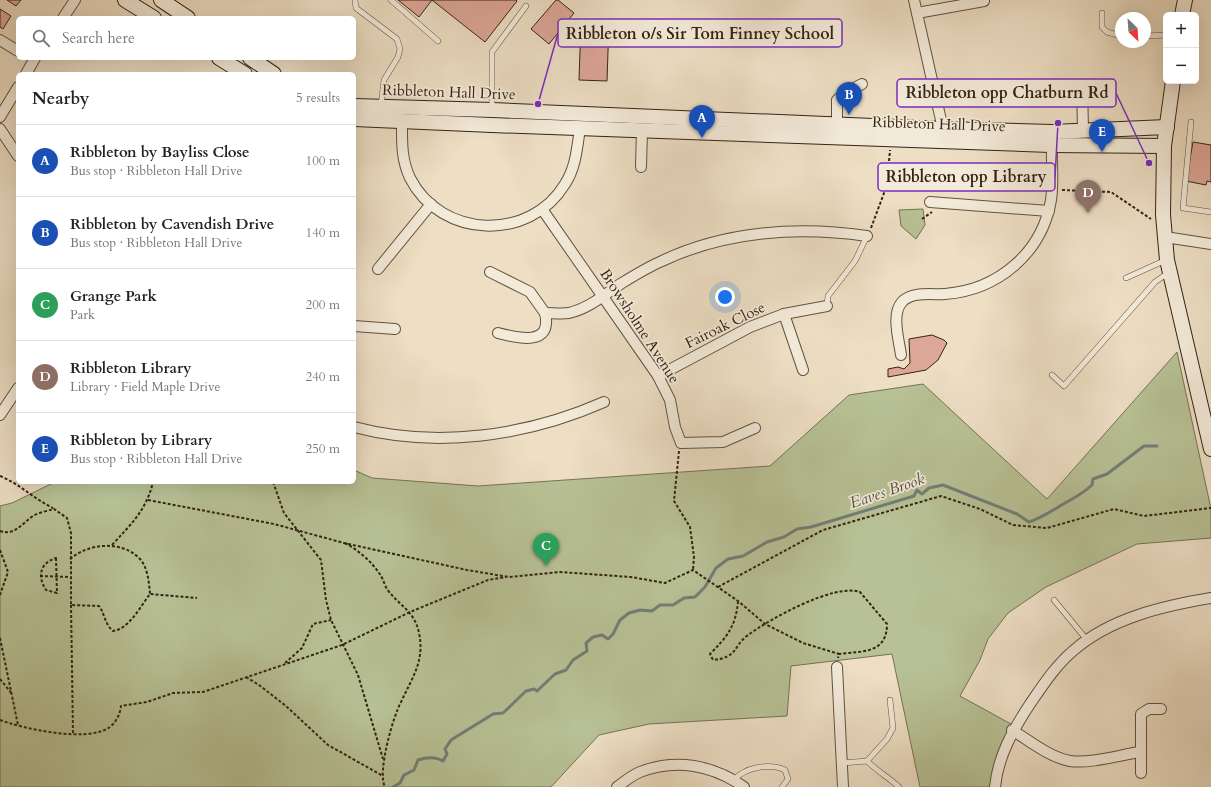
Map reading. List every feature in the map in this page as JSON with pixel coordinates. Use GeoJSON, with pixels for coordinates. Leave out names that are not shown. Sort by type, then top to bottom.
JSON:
{"type":"FeatureCollection","features":[{"type":"Feature","properties":{"kind":"street"},"geometry":{"type":"LineString","coordinates":[[64,16],[76,0]]}},
{"type":"Feature","properties":{"kind":"street"},"geometry":{"type":"LineString","coordinates":[[125,0],[151,16]]}},
{"type":"Feature","properties":{"kind":"street"},"geometry":{"type":"LineString","coordinates":[[161,0],[185,16]]}},
{"type":"Feature","properties":{"kind":"street"},"geometry":{"type":"LineString","coordinates":[[914,0],[943,135]]}},
{"type":"Feature","properties":{"kind":"street"},"geometry":{"type":"LineString","coordinates":[[1183,12],[1185,0]]}},
{"type":"Feature","properties":{"kind":"street"},"geometry":{"type":"LineString","coordinates":[[917,13],[984,2]]}},
{"type":"Feature","properties":{"kind":"street"},"geometry":{"type":"LineString","coordinates":[[0,40],[16,50]]}},
{"type":"Feature","properties":{"kind":"street"},"geometry":{"type":"LineString","coordinates":[[27,72],[33,60]]}},
{"type":"Feature","properties":{"kind":"street"},"geometry":{"type":"LineString","coordinates":[[222,60],[242,72]]}},
{"type":"Feature","properties":{"kind":"street"},"geometry":{"type":"LineString","coordinates":[[253,60],[271,72]]}},
{"type":"Feature","properties":{"kind":"street"},"geometry":{"type":"LineString","coordinates":[[837,125],[837,100],[845,93],[862,84]]}},
{"type":"Feature","properties":{"kind":"street"},"geometry":{"type":"LineString","coordinates":[[1173,84],[1164,146],[1165,232],[1169,265],[1211,449]]}},
{"type":"Feature","properties":{"kind":"street"},"geometry":{"type":"LineString","coordinates":[[1082,86],[1083,130]]}},
{"type":"Feature","properties":{"kind":"street"},"geometry":{"type":"LineString","coordinates":[[0,117],[16,90]]}},
{"type":"Feature","properties":{"kind":"street","name":"Ribbleton Hall Drive"},"geometry":{"type":"LineString","coordinates":[[356,106],[381,107],[402,115],[492,125],[642,130],[815,130],[837,125],[943,135],[1052,138],[1164,146]]}},
{"type":"Feature","properties":{"kind":"street"},"geometry":{"type":"LineString","coordinates":[[492,110],[492,125]]}},
{"type":"Feature","properties":{"kind":"street","name":"Ribbleton Hall Drive"},"geometry":{"type":"LineString","coordinates":[[356,118],[492,110],[580,114],[815,130],[891,139],[943,135]]}},
{"type":"Feature","properties":{"kind":"street"},"geometry":{"type":"LineString","coordinates":[[402,115],[401,147],[406,168],[416,188],[430,204],[455,219],[482,226],[514,223],[542,209],[558,193],[570,174],[577,152],[580,114]]}},
{"type":"Feature","properties":{"kind":"street","name":"Ribbleton Hall Drive"},"geometry":{"type":"LineString","coordinates":[[1052,138],[1083,130],[1167,127]]}},
{"type":"Feature","properties":{"kind":"street"},"geometry":{"type":"LineString","coordinates":[[0,129],[16,153]]}},
{"type":"Feature","properties":{"kind":"street"},"geometry":{"type":"LineString","coordinates":[[641,167],[642,130]]}},
{"type":"Feature","properties":{"kind":"street"},"geometry":{"type":"LineString","coordinates":[[901,355],[897,314],[902,301],[912,295],[964,291],[976,288],[1011,269],[1028,251],[1041,232],[1048,211],[1052,189],[1052,138]]}},
{"type":"Feature","properties":{"kind":"street"},"geometry":{"type":"LineString","coordinates":[[930,202],[1048,211]]}},
{"type":"Feature","properties":{"kind":"street"},"geometry":{"type":"LineString","coordinates":[[378,269],[430,204]]}},
{"type":"Feature","properties":{"kind":"street","name":"Browsholme Avenue"},"geometry":{"type":"LineString","coordinates":[[542,209],[658,376],[670,400],[675,427],[681,443]]}},
{"type":"Feature","properties":{"kind":"street"},"geometry":{"type":"LineString","coordinates":[[545,313],[568,313],[590,305],[622,283],[662,260],[728,238],[773,231],[845,233],[866,236]]}},
{"type":"Feature","properties":{"kind":"street"},"geometry":{"type":"LineString","coordinates":[[1165,232],[1211,244]]}},
{"type":"Feature","properties":{"kind":"street"},"geometry":{"type":"LineString","coordinates":[[490,272],[530,292],[545,313],[547,320],[545,326],[534,337],[525,339],[498,333]]}},
{"type":"Feature","properties":{"kind":"street","name":"Fairoak Close"},"geometry":{"type":"LineString","coordinates":[[658,376],[750,326],[784,314],[827,306]]}},
{"type":"Feature","properties":{"kind":"street","name":"Fairoak Close"},"geometry":{"type":"LineString","coordinates":[[784,314],[803,370]]}},
{"type":"Feature","properties":{"kind":"street"},"geometry":{"type":"LineString","coordinates":[[356,326],[395,328]]}},
{"type":"Feature","properties":{"kind":"street"},"geometry":{"type":"LineString","coordinates":[[0,415],[16,391]]}},
{"type":"Feature","properties":{"kind":"street"},"geometry":{"type":"LineString","coordinates":[[356,427],[384,434],[418,437],[469,436],[537,426],[563,418],[604,402]]}},
{"type":"Feature","properties":{"kind":"street"},"geometry":{"type":"LineString","coordinates":[[681,443],[723,442],[755,428]]}},
{"type":"Feature","properties":{"kind":"street"},"geometry":{"type":"LineString","coordinates":[[995,787],[999,762],[1012,730],[1056,669],[1073,651],[1087,640],[1112,626],[1140,614],[1175,604],[1211,598]]}},
{"type":"Feature","properties":{"kind":"street"},"geometry":{"type":"LineString","coordinates":[[837,667],[843,787]]}},
{"type":"Feature","properties":{"kind":"street"},"geometry":{"type":"LineString","coordinates":[[1141,773],[1141,714],[1149,709],[1161,709]]}},
{"type":"Feature","properties":{"kind":"street"},"geometry":{"type":"LineString","coordinates":[[1012,730],[1048,752],[1071,761],[1092,760],[1140,752]]}},
{"type":"Feature","properties":{"kind":"street"},"geometry":{"type":"LineString","coordinates":[[617,787],[638,772],[668,764],[690,765],[734,780],[744,787]]}},
{"type":"Feature","properties":{"kind":"lane"},"geometry":{"type":"LineString","coordinates":[[355,0],[356,8],[397,38],[400,49],[398,57],[384,80],[381,107]]}},
{"type":"Feature","properties":{"kind":"lane"},"geometry":{"type":"LineString","coordinates":[[391,0],[438,41]]}},
{"type":"Feature","properties":{"kind":"lane"},"geometry":{"type":"LineString","coordinates":[[492,110],[492,52],[526,6]]}},
{"type":"Feature","properties":{"kind":"lane"},"geometry":{"type":"LineString","coordinates":[[1102,13],[1102,27],[1107,32],[1115,34]]}},
{"type":"Feature","properties":{"kind":"lane"},"geometry":{"type":"LineString","coordinates":[[1151,36],[1163,35]]}},
{"type":"Feature","properties":{"kind":"lane"},"geometry":{"type":"LineString","coordinates":[[1191,122],[1183,208],[1211,212]]}},
{"type":"Feature","properties":{"kind":"lane"},"geometry":{"type":"LineString","coordinates":[[827,306],[828,296],[855,261],[866,236]]}},
{"type":"Feature","properties":{"kind":"lane"},"geometry":{"type":"LineString","coordinates":[[1126,278],[1169,265]]}},
{"type":"Feature","properties":{"kind":"lane"},"geometry":{"type":"LineString","coordinates":[[1052,375],[1064,386],[1169,265]]}},
{"type":"Feature","properties":{"kind":"lane"},"geometry":{"type":"LineString","coordinates":[[1054,600],[1087,640]]}},
{"type":"Feature","properties":{"kind":"lane"},"geometry":{"type":"LineString","coordinates":[[842,763],[867,761],[887,739],[894,728],[890,700]]}},
{"type":"Feature","properties":{"kind":"lane"},"geometry":{"type":"LineString","coordinates":[[867,761],[878,772],[884,773],[899,787]]}},
{"type":"Feature","properties":{"kind":"lane"},"geometry":{"type":"LineString","coordinates":[[734,780],[739,774],[754,768],[781,768],[786,770],[788,779],[782,787]]}},
{"type":"Feature","properties":{"kind":"path"},"geometry":{"type":"LineString","coordinates":[[866,236],[883,198],[887,185],[891,139]]}},
{"type":"Feature","properties":{"kind":"path"},"geometry":{"type":"LineString","coordinates":[[1052,189],[1111,192],[1165,232]]}},
{"type":"Feature","properties":{"kind":"path"},"geometry":{"type":"LineString","coordinates":[[681,443],[677,456],[674,501],[690,527],[694,557],[694,570]]}},
{"type":"Feature","properties":{"kind":"path"},"geometry":{"type":"LineString","coordinates":[[0,476],[20,487],[37,500],[67,518],[71,533],[70,577],[73,734]]}},
{"type":"Feature","properties":{"kind":"path"},"geometry":{"type":"LineString","coordinates":[[112,546],[134,522],[148,500],[152,484]]}},
{"type":"Feature","properties":{"kind":"path"},"geometry":{"type":"LineString","coordinates":[[274,484],[284,513],[321,560],[326,600],[331,620],[358,675],[383,759]]}},
{"type":"Feature","properties":{"kind":"path"},"geometry":{"type":"LineString","coordinates":[[718,586],[823,530],[941,496],[980,509],[1013,525],[1047,528],[1114,509],[1144,516],[1211,508]]}},
{"type":"Feature","properties":{"kind":"path"},"geometry":{"type":"LineString","coordinates":[[148,500],[296,529],[344,543],[467,570],[509,577]]}},
{"type":"Feature","properties":{"kind":"path"},"geometry":{"type":"LineString","coordinates":[[0,531],[6,533],[14,532],[34,515],[54,509]]}},
{"type":"Feature","properties":{"kind":"path"},"geometry":{"type":"LineString","coordinates":[[344,543],[356,549],[379,572],[388,590],[410,612],[419,632],[420,656],[413,681],[400,703],[383,759],[382,776],[385,786]]}},
{"type":"Feature","properties":{"kind":"path"},"geometry":{"type":"LineString","coordinates":[[70,559],[78,552],[92,548],[112,546],[128,549],[141,560],[149,577],[150,594],[128,623],[120,630],[112,631],[106,625],[102,610],[99,606],[71,605]]}},
{"type":"Feature","properties":{"kind":"path"},"geometry":{"type":"LineString","coordinates":[[0,550],[8,572],[0,595]]}},
{"type":"Feature","properties":{"kind":"path"},"geometry":{"type":"LineString","coordinates":[[56,558],[57,592],[46,590],[40,576],[44,565],[50,560],[56,558]]}},
{"type":"Feature","properties":{"kind":"path"},"geometry":{"type":"LineString","coordinates":[[0,720],[18,725],[73,734],[94,734],[110,727],[119,717],[121,706],[147,702],[173,693],[203,692],[342,645],[410,612],[488,580],[560,572],[631,577],[664,583],[694,570]]}},
{"type":"Feature","properties":{"kind":"path"},"geometry":{"type":"LineString","coordinates":[[694,570],[738,601],[765,624],[803,643],[839,654],[875,649],[883,642],[887,632],[887,624],[860,592],[854,590],[845,591],[825,595],[765,624],[747,636],[734,653],[724,658],[713,660],[710,654],[725,640],[734,624],[738,601]]}},
{"type":"Feature","properties":{"kind":"path"},"geometry":{"type":"LineString","coordinates":[[40,576],[70,577]]}},
{"type":"Feature","properties":{"kind":"path"},"geometry":{"type":"LineString","coordinates":[[150,594],[197,598]]}},
{"type":"Feature","properties":{"kind":"path"},"geometry":{"type":"LineString","coordinates":[[284,664],[302,648],[313,624],[331,620]]}},
{"type":"Feature","properties":{"kind":"path"},"geometry":{"type":"LineString","coordinates":[[0,638],[18,725]]}},
{"type":"Feature","properties":{"kind":"path"},"geometry":{"type":"LineString","coordinates":[[837,667],[839,654]]}},
{"type":"Feature","properties":{"kind":"path"},"geometry":{"type":"LineString","coordinates":[[246,677],[286,706],[328,745],[382,776]]}},
{"type":"Feature","properties":{"kind":"path"},"geometry":{"type":"LineString","coordinates":[[0,679],[13,695]]}},
{"type":"Feature","properties":{"kind":"green space"},"geometry":{"type":"Polygon","coordinates":[[[923,209],[925,225],[916,239],[901,226],[899,210],[923,209]]]}},
{"type":"Feature","properties":{"kind":"green space"},"geometry":{"type":"Polygon","coordinates":[[[1177,352],[1211,509],[1211,538],[1137,544],[1046,587],[1008,613],[988,639],[980,660],[960,696],[1011,724],[996,760],[991,787],[920,787],[892,654],[791,666],[787,716],[649,724],[599,735],[551,787],[0,787],[0,506],[12,503],[51,484],[356,484],[356,471],[372,478],[478,486],[770,466],[849,395],[923,384],[1047,499],[1177,352]]]}},
{"type":"Feature","properties":{"kind":"building"},"geometry":{"type":"Polygon","coordinates":[[[7,0],[21,0],[16,6],[7,0]]]}},
{"type":"Feature","properties":{"kind":"building"},"geometry":{"type":"Polygon","coordinates":[[[398,0],[432,0],[419,17],[398,0]]]}},
{"type":"Feature","properties":{"kind":"building"},"geometry":{"type":"Polygon","coordinates":[[[432,0],[516,0],[517,1],[485,42],[432,0]]]}},
{"type":"Feature","properties":{"kind":"building"},"geometry":{"type":"Polygon","coordinates":[[[556,0],[574,13],[549,44],[531,29],[556,0]]]}},
{"type":"Feature","properties":{"kind":"building"},"geometry":{"type":"Polygon","coordinates":[[[0,9],[11,16],[3,29],[0,27],[0,9]]]}},
{"type":"Feature","properties":{"kind":"building"},"geometry":{"type":"Polygon","coordinates":[[[581,21],[609,22],[607,81],[579,80],[581,21]]]}},
{"type":"Feature","properties":{"kind":"building"},"geometry":{"type":"Polygon","coordinates":[[[1193,142],[1211,145],[1211,182],[1207,181],[1206,185],[1186,181],[1193,142]]]}},
{"type":"Feature","properties":{"kind":"building"},"geometry":{"type":"Polygon","coordinates":[[[932,335],[944,340],[947,343],[938,360],[926,370],[888,377],[888,369],[898,367],[904,369],[910,363],[909,339],[932,335]]]}},
{"type":"Feature","properties":{"kind":"waterway","name":"Eaves Brook"},"geometry":{"type":"LineString","coordinates":[[393,787],[400,783],[404,775],[414,770],[418,760],[425,758],[437,758],[443,761],[447,754],[445,749],[451,740],[493,714],[503,713],[526,691],[534,689],[537,691],[555,674],[566,670],[573,660],[587,651],[586,643],[593,637],[602,635],[608,639],[613,634],[620,620],[629,613],[640,610],[652,611],[660,605],[673,605],[684,598],[695,597],[705,587],[716,568],[728,559],[743,556],[767,542],[784,537],[797,529],[811,527],[914,496],[917,490],[922,494],[929,488],[943,485],[1017,514],[1029,522],[1038,519],[1080,494],[1092,485],[1093,479],[1107,474],[1144,446],[1157,446]]}},
{"type":"Feature","properties":{"kind":"place","name":"Ribbleton o/s Sir Tom Finney School"},"geometry":{"type":"Point","coordinates":[538,104]}},
{"type":"Feature","properties":{"kind":"place","name":"Ribbleton by Cavendish Drive"},"geometry":{"type":"Point","coordinates":[849,115]}},
{"type":"Feature","properties":{"kind":"place","name":"Ribbleton opp Library"},"geometry":{"type":"Point","coordinates":[1058,123]}},
{"type":"Feature","properties":{"kind":"place","name":"Ribbleton by Bayliss Close"},"geometry":{"type":"Point","coordinates":[702,138]}},
{"type":"Feature","properties":{"kind":"place","name":"Ribbleton by Library"},"geometry":{"type":"Point","coordinates":[1102,152]}},
{"type":"Feature","properties":{"kind":"place","name":"Ribbleton opp Chatburn Rd"},"geometry":{"type":"Point","coordinates":[1149,163]}},
{"type":"Feature","properties":{"kind":"place","name":"Ribbleton Library"},"geometry":{"type":"Point","coordinates":[1088,213]}},
{"type":"Feature","properties":{"kind":"place","name":"Grange Park"},"geometry":{"type":"Point","coordinates":[546,566]}}]}
